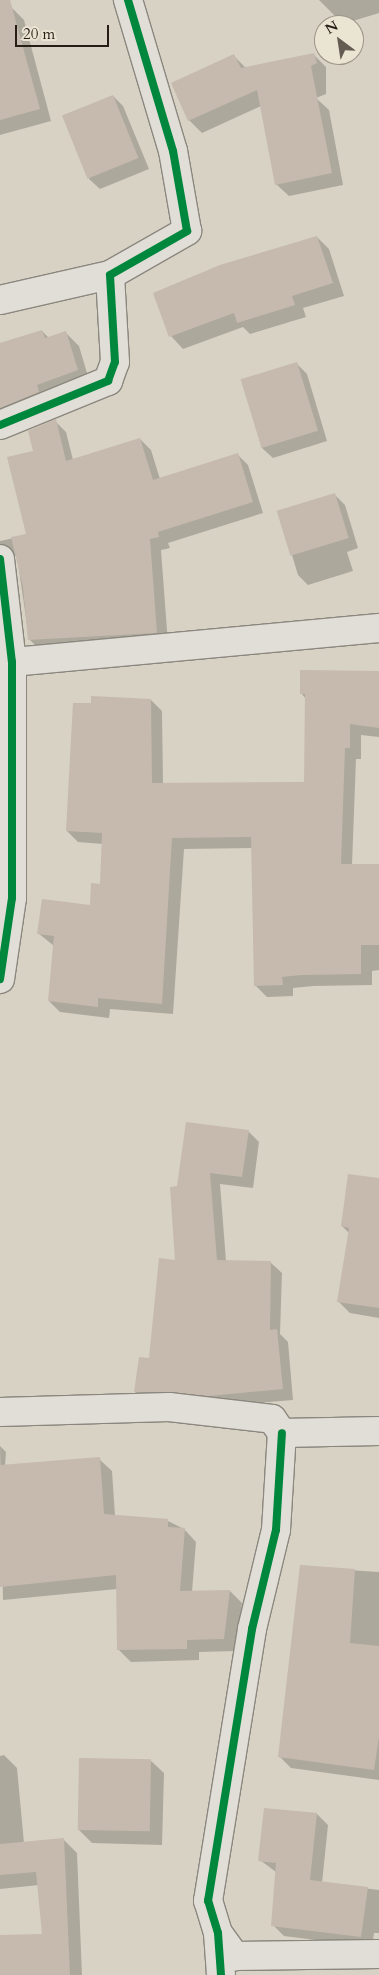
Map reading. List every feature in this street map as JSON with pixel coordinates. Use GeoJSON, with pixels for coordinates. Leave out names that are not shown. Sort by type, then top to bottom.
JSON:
{"type":"FeatureCollection","features":[{"type":"Feature","properties":{"kind":"street"},"geometry":{"type":"LineString","coordinates":[[0,300],[110,275],[187,231],[173,151],[128,0]]}},
{"type":"Feature","properties":{"kind":"street"},"geometry":{"type":"LineString","coordinates":[[0,425],[108,380],[116,362],[110,275]]}},
{"type":"Feature","properties":{"kind":"street"},"geometry":{"type":"LineString","coordinates":[[0,559],[12,662],[6,793],[12,898],[0,979]]}},
{"type":"Feature","properties":{"kind":"street"},"geometry":{"type":"LineString","coordinates":[[12,662],[379,628]]}},
{"type":"Feature","properties":{"kind":"street"},"geometry":{"type":"LineString","coordinates":[[0,1412],[169,1407],[272,1419],[282,1433],[276,1530],[252,1629],[208,1901],[218,1933],[220,1975]]}},
{"type":"Feature","properties":{"kind":"street"},"geometry":{"type":"LineString","coordinates":[[282,1433],[379,1431]]}},
{"type":"Feature","properties":{"kind":"street"},"geometry":{"type":"LineString","coordinates":[[218,1933],[235,1956],[379,1954]]}},
{"type":"Feature","properties":{"kind":"building"},"geometry":{"type":"Polygon","coordinates":[[[0,0],[10,0],[40,109],[0,120],[0,0]]]}},
{"type":"Feature","properties":{"kind":"building"},"geometry":{"type":"Polygon","coordinates":[[[314,53],[314,64],[311,66],[332,173],[275,185],[257,90],[188,121],[171,83],[234,54],[241,68],[314,53]]]}},
{"type":"Feature","properties":{"kind":"building"},"geometry":{"type":"Polygon","coordinates":[[[113,95],[138,158],[87,179],[62,116],[113,95]]]}},
{"type":"Feature","properties":{"kind":"building"},"geometry":{"type":"Polygon","coordinates":[[[317,236],[333,283],[292,296],[295,305],[237,323],[234,313],[169,337],[153,293],[220,265],[317,236]]]}},
{"type":"Feature","properties":{"kind":"building"},"geometry":{"type":"Polygon","coordinates":[[[42,330],[45,338],[66,331],[78,370],[37,385],[39,392],[0,408],[0,343],[42,330]]]}},
{"type":"Feature","properties":{"kind":"building"},"geometry":{"type":"Polygon","coordinates":[[[297,362],[318,431],[262,448],[241,379],[297,362]]]}},
{"type":"Feature","properties":{"kind":"building"},"geometry":{"type":"Polygon","coordinates":[[[56,419],[66,461],[140,438],[153,480],[238,453],[253,502],[158,532],[159,537],[150,539],[157,633],[28,640],[23,587],[11,537],[26,534],[7,457],[33,451],[28,431],[56,419]]]}},
{"type":"Feature","properties":{"kind":"building"},"geometry":{"type":"Polygon","coordinates":[[[335,493],[349,538],[290,556],[277,511],[335,493]]]}},
{"type":"Feature","properties":{"kind":"building"},"geometry":{"type":"Polygon","coordinates":[[[300,670],[379,671],[379,728],[350,724],[350,748],[345,748],[341,864],[379,864],[379,945],[361,945],[361,974],[282,977],[283,985],[254,986],[251,837],[172,838],[162,1004],[98,998],[98,1007],[48,1001],[54,936],[37,934],[42,899],[90,905],[91,883],[100,884],[102,833],[66,831],[73,703],[91,703],[91,696],[151,699],[152,783],[304,782],[305,694],[300,694],[300,670]]]}},
{"type":"Feature","properties":{"kind":"building"},"geometry":{"type":"Polygon","coordinates":[[[186,1122],[249,1130],[242,1177],[210,1173],[217,1260],[271,1261],[270,1330],[277,1329],[283,1389],[209,1396],[134,1392],[139,1357],[149,1358],[159,1258],[175,1260],[170,1187],[177,1186],[186,1122]]]}},
{"type":"Feature","properties":{"kind":"building"},"geometry":{"type":"Polygon","coordinates":[[[348,1174],[379,1178],[379,1308],[337,1302],[349,1228],[341,1226],[348,1174]]]}},
{"type":"Feature","properties":{"kind":"building"},"geometry":{"type":"Polygon","coordinates":[[[100,1457],[104,1514],[168,1519],[168,1527],[185,1528],[180,1591],[230,1590],[224,1639],[187,1640],[187,1649],[117,1650],[116,1575],[0,1587],[0,1465],[100,1457]]]}},
{"type":"Feature","properties":{"kind":"building"},"geometry":{"type":"Polygon","coordinates":[[[300,1565],[355,1569],[350,1643],[379,1646],[379,1737],[374,1770],[278,1757],[300,1565]]]}},
{"type":"Feature","properties":{"kind":"building"},"geometry":{"type":"Polygon","coordinates":[[[79,1758],[151,1759],[150,1831],[78,1830],[79,1758]]]}},
{"type":"Feature","properties":{"kind":"building"},"geometry":{"type":"Polygon","coordinates":[[[264,1808],[317,1813],[310,1880],[368,1887],[361,1937],[271,1926],[276,1863],[258,1861],[264,1808]]]}},
{"type":"Feature","properties":{"kind":"building"},"geometry":{"type":"Polygon","coordinates":[[[64,1838],[70,1975],[0,1975],[0,1935],[42,1934],[36,1872],[0,1875],[0,1844],[64,1838]]]}},
{"type":"Feature","properties":{"kind":"cycle path"},"geometry":{"type":"LineString","coordinates":[[0,425],[108,381],[115,362],[110,275],[187,231],[173,151],[128,0]]}},
{"type":"Feature","properties":{"kind":"cycle path"},"geometry":{"type":"LineString","coordinates":[[0,559],[12,662],[12,898],[0,979]]}},
{"type":"Feature","properties":{"kind":"cycle path"},"geometry":{"type":"LineString","coordinates":[[221,1975],[218,1933],[208,1901],[252,1629],[276,1530],[282,1433]]}}]}
